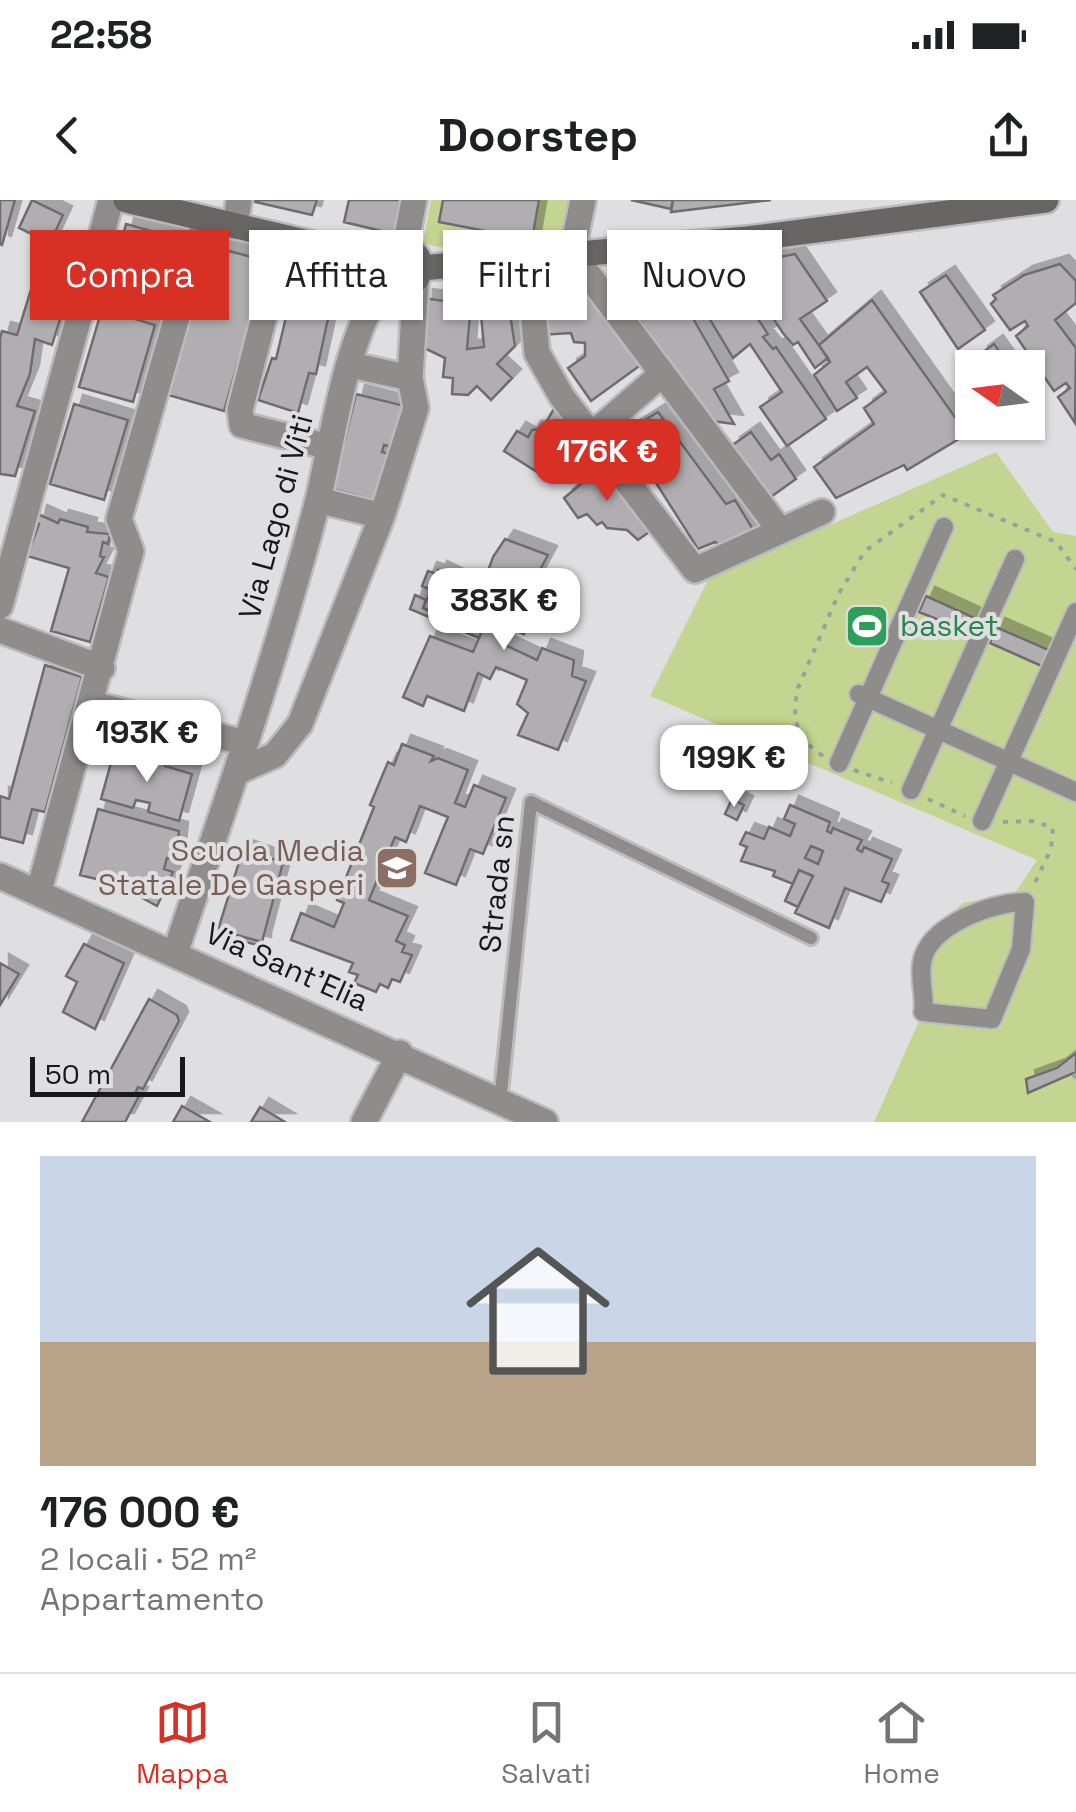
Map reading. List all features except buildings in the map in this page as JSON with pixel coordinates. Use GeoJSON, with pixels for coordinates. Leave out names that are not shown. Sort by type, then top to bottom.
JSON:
{"type":"FeatureCollection","features":[{"type":"Feature","properties":{"kind":"main road"},"geometry":{"type":"LineString","coordinates":[[126,200],[250,230]]}},
{"type":"Feature","properties":{"kind":"main road"},"geometry":{"type":"LineString","coordinates":[[587,252],[747,239],[1046,200]]}},
{"type":"Feature","properties":{"kind":"street"},"geometry":{"type":"LineString","coordinates":[[0,606],[110,200]]}},
{"type":"Feature","properties":{"kind":"street"},"geometry":{"type":"LineString","coordinates":[[235,226],[239,200]]}},
{"type":"Feature","properties":{"kind":"street"},"geometry":{"type":"LineString","coordinates":[[408,230],[414,200]]}},
{"type":"Feature","properties":{"kind":"street"},"geometry":{"type":"LineString","coordinates":[[577,230],[583,200]]}},
{"type":"Feature","properties":{"kind":"street"},"geometry":{"type":"LineString","coordinates":[[39,890],[131,551],[119,519],[205,219]]}},
{"type":"Feature","properties":{"kind":"street"},"geometry":{"type":"LineString","coordinates":[[587,273],[779,529]]}},
{"type":"Feature","properties":{"kind":"street"},"geometry":{"type":"LineString","coordinates":[[263,320],[240,410],[242,425],[330,447]]}},
{"type":"Feature","properties":{"kind":"street","name":"Via Lago di Viti"},"geometry":{"type":"LineString","coordinates":[[175,953],[246,743],[366,320]]}},
{"type":"Feature","properties":{"kind":"street"},"geometry":{"type":"LineString","coordinates":[[237,772],[275,755],[300,724],[382,516],[416,408],[410,378],[415,320]]}},
{"type":"Feature","properties":{"kind":"street"},"geometry":{"type":"LineString","coordinates":[[534,320],[537,353],[562,397],[695,570],[822,512]]}},
{"type":"Feature","properties":{"kind":"street"},"geometry":{"type":"LineString","coordinates":[[351,365],[410,378]]}},
{"type":"Feature","properties":{"kind":"street"},"geometry":{"type":"LineString","coordinates":[[592,434],[662,374]]}},
{"type":"Feature","properties":{"kind":"street"},"geometry":{"type":"LineString","coordinates":[[318,500],[382,516]]}},
{"type":"Feature","properties":{"kind":"street"},"geometry":{"type":"LineString","coordinates":[[840,763],[863,696],[944,527]]}},
{"type":"Feature","properties":{"kind":"street"},"geometry":{"type":"LineString","coordinates":[[911,790],[1015,558]]}},
{"type":"Feature","properties":{"kind":"street"},"geometry":{"type":"LineString","coordinates":[[982,821],[1076,612]]}},
{"type":"Feature","properties":{"kind":"street"},"geometry":{"type":"LineString","coordinates":[[0,630],[102,668]]}},
{"type":"Feature","properties":{"kind":"street"},"geometry":{"type":"LineString","coordinates":[[863,696],[1076,792]]}},
{"type":"Feature","properties":{"kind":"street"},"geometry":{"type":"LineString","coordinates":[[92,704],[246,743]]}},
{"type":"Feature","properties":{"kind":"street","name":"Via Sant'Elia"},"geometry":{"type":"LineString","coordinates":[[0,876],[39,890],[545,1122]]}},
{"type":"Feature","properties":{"kind":"street"},"geometry":{"type":"LineString","coordinates":[[1025,902],[1021,950],[992,1020],[923,1012],[922,963],[932,943],[986,909],[1025,902]]}},
{"type":"Feature","properties":{"kind":"street"},"geometry":{"type":"LineString","coordinates":[[364,1122],[400,1054]]}},
{"type":"Feature","properties":{"kind":"lane","name":"Strada sn"},"geometry":{"type":"LineString","coordinates":[[500,1102],[531,802],[811,938]]}},
{"type":"Feature","properties":{"kind":"path"},"geometry":{"type":"LineString","coordinates":[[1025,902],[1046,863],[1053,828],[1034,821],[982,821],[939,807],[911,790],[840,763],[802,738],[794,708],[810,656],[838,595],[865,551],[943,495],[1056,542],[1076,570]]}},
{"type":"Feature","properties":{"kind":"green space"},"geometry":{"type":"Polygon","coordinates":[[[431,200],[572,200],[566,230],[443,230],[443,248],[423,243],[431,200]]]}},
{"type":"Feature","properties":{"kind":"green space"},"geometry":{"type":"Polygon","coordinates":[[[996,452],[1053,532],[1076,536],[1076,1122],[874,1122],[923,1012],[918,971],[937,924],[963,903],[1015,893],[1037,860],[650,696],[709,578],[996,452]]]}},
{"type":"Feature","properties":{"kind":"place","name":"basket"},"geometry":{"type":"Point","coordinates":[867,626]}},
{"type":"Feature","properties":{"kind":"place","name":"Scuola Media Statale De Gasperi"},"geometry":{"type":"Point","coordinates":[397,868]}}]}
